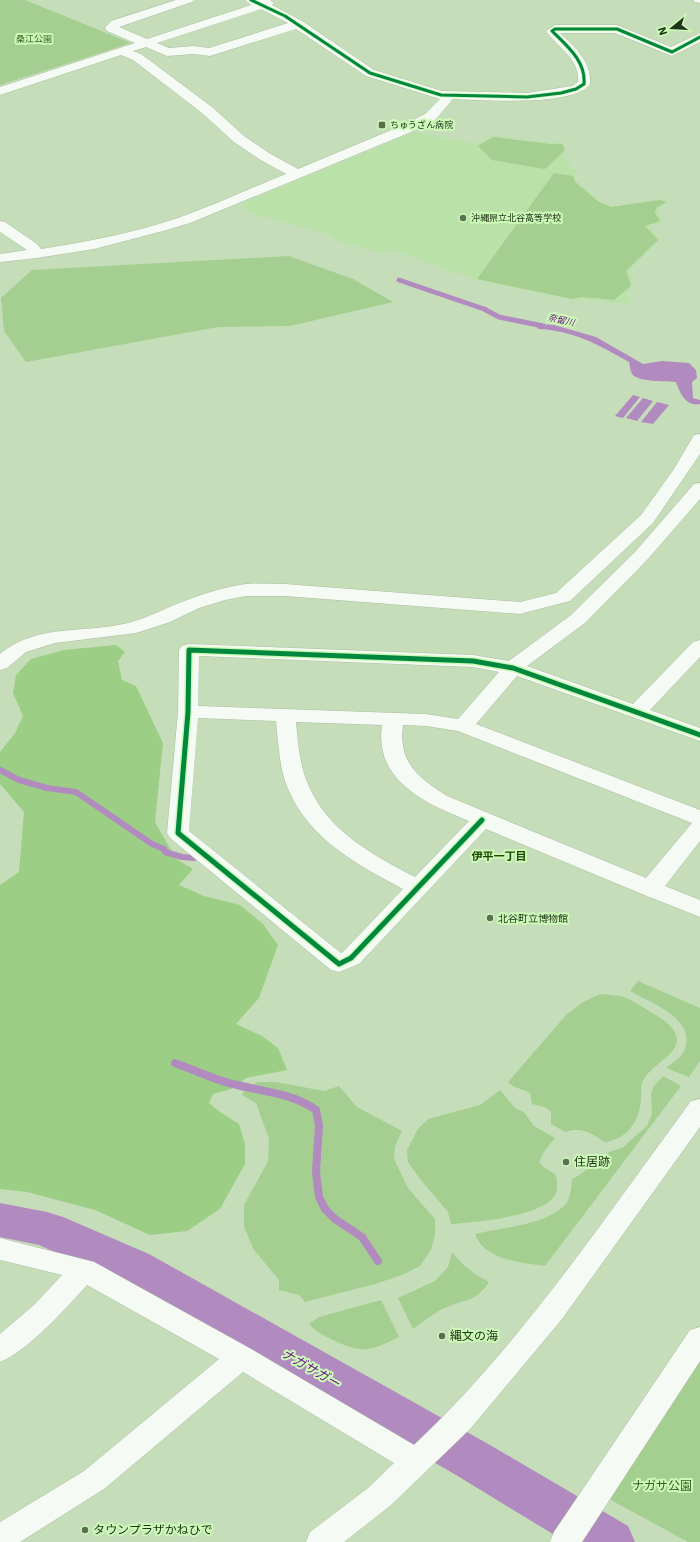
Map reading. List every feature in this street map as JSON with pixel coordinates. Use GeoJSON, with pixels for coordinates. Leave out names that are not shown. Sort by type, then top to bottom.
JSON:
{"type":"FeatureCollection","features":[{"type":"Feature","properties":{"kind":"street"},"geometry":{"type":"LineString","coordinates":[[188,0],[112,26],[111,28],[167,52],[194,50],[210,52],[298,24]]}},
{"type":"Feature","properties":{"kind":"street"},"geometry":{"type":"LineString","coordinates":[[251,0],[298,24],[370,73],[448,96],[527,97],[561,93],[576,89],[584,84],[586,76],[582,67],[574,56],[552,31],[555,30],[617,29],[672,52],[700,37]]}},
{"type":"Feature","properties":{"kind":"street"},"geometry":{"type":"LineString","coordinates":[[0,91],[278,0]]}},
{"type":"Feature","properties":{"kind":"street"},"geometry":{"type":"LineString","coordinates":[[123,52],[137,57],[207,110],[239,139],[264,156],[296,174]]}},
{"type":"Feature","properties":{"kind":"street"},"geometry":{"type":"LineString","coordinates":[[0,258],[37,254],[97,244],[158,229],[185,220],[422,122],[435,112],[448,96]]}},
{"type":"Feature","properties":{"kind":"street"},"geometry":{"type":"LineString","coordinates":[[0,225],[32,247],[37,254]]}},
{"type":"Feature","properties":{"kind":"street"},"geometry":{"type":"LineString","coordinates":[[0,664],[19,648],[52,637],[129,629],[163,618],[192,604],[221,595],[246,590],[285,590],[507,608],[520,608],[563,597],[647,519],[682,470],[700,438]]}},
{"type":"Feature","properties":{"kind":"street"},"geometry":{"type":"LineString","coordinates":[[463,726],[513,668],[578,619],[641,556],[700,488]]}},
{"type":"Feature","properties":{"kind":"street"},"geometry":{"type":"LineString","coordinates":[[637,712],[700,646]]}},
{"type":"Feature","properties":{"kind":"street"},"geometry":{"type":"LineString","coordinates":[[482,820],[351,958],[339,964],[178,833],[188,712],[189,650],[446,659],[513,668],[700,736]]}},
{"type":"Feature","properties":{"kind":"street"},"geometry":{"type":"LineString","coordinates":[[188,712],[426,720],[463,726],[700,818]]}},
{"type":"Feature","properties":{"kind":"street"},"geometry":{"type":"LineString","coordinates":[[286,715],[290,754],[295,779],[316,819],[332,836],[348,849],[417,887]]}},
{"type":"Feature","properties":{"kind":"street"},"geometry":{"type":"LineString","coordinates":[[393,719],[391,743],[403,773],[414,785],[439,801],[700,910]]}},
{"type":"Feature","properties":{"kind":"street"},"geometry":{"type":"LineString","coordinates":[[650,889],[700,827]]}},
{"type":"Feature","properties":{"kind":"street"},"geometry":{"type":"LineString","coordinates":[[321,1542],[379,1497],[459,1420],[552,1310],[700,1108]]}},
{"type":"Feature","properties":{"kind":"street"},"geometry":{"type":"LineString","coordinates":[[0,1249],[84,1270],[241,1357],[417,1460]]}},
{"type":"Feature","properties":{"kind":"street"},"geometry":{"type":"LineString","coordinates":[[0,1350],[45,1312],[84,1270]]}},
{"type":"Feature","properties":{"kind":"street"},"geometry":{"type":"LineString","coordinates":[[566,1541],[700,1338]]}},
{"type":"Feature","properties":{"kind":"street"},"geometry":{"type":"LineString","coordinates":[[0,1538],[94,1480],[241,1357]]}},
{"type":"Feature","properties":{"kind":"shaded area","name":"沖縄県立北谷高等学校"},"geometry":{"type":"Polygon","coordinates":[[[415,132],[477,144],[492,136],[510,137],[516,140],[562,143],[566,150],[561,154],[576,172],[574,177],[576,181],[600,202],[611,207],[662,199],[668,202],[658,209],[657,213],[662,222],[648,226],[660,239],[629,270],[633,285],[625,295],[635,300],[626,304],[583,299],[573,300],[478,280],[389,249],[383,254],[332,239],[335,236],[247,212],[243,203],[415,132]]]}},
{"type":"Feature","properties":{"kind":"shaded area"},"geometry":{"type":"Polygon","coordinates":[[[536,324],[554,325],[596,337],[643,364],[662,361],[689,363],[696,370],[697,378],[692,382],[693,398],[700,400],[700,404],[687,401],[679,390],[676,382],[645,380],[635,377],[631,372],[629,362],[607,350],[574,335],[538,329],[536,324]]]}},
{"type":"Feature","properties":{"kind":"shaded area"},"geometry":{"type":"Polygon","coordinates":[[[633,395],[640,397],[623,418],[615,416],[633,395]]]}},
{"type":"Feature","properties":{"kind":"shaded area"},"geometry":{"type":"Polygon","coordinates":[[[643,398],[653,401],[637,421],[626,418],[643,398]]]}},
{"type":"Feature","properties":{"kind":"shaded area"},"geometry":{"type":"Polygon","coordinates":[[[657,402],[669,405],[653,424],[641,422],[657,402]]]}},
{"type":"Feature","properties":{"kind":"shaded area"},"geometry":{"type":"Polygon","coordinates":[[[116,645],[125,652],[118,661],[122,680],[136,686],[163,743],[155,822],[176,859],[193,869],[179,885],[204,896],[240,905],[263,924],[278,945],[259,998],[236,1024],[262,1036],[278,1048],[287,1070],[246,1078],[231,1089],[213,1094],[209,1103],[239,1124],[245,1144],[245,1164],[220,1209],[187,1231],[150,1235],[95,1210],[27,1192],[0,1189],[0,885],[19,872],[24,812],[0,784],[0,752],[15,733],[23,716],[13,693],[16,675],[31,659],[64,650],[116,645]]]}},
{"type":"Feature","properties":{"kind":"green space","name":"桑江公園"},"geometry":{"type":"Polygon","coordinates":[[[0,0],[25,0],[131,43],[0,85],[0,0]]]}},
{"type":"Feature","properties":{"kind":"green space"},"geometry":{"type":"Polygon","coordinates":[[[493,137],[550,144],[562,144],[565,150],[545,169],[492,160],[478,146],[493,137]]]}},
{"type":"Feature","properties":{"kind":"green space"},"geometry":{"type":"Polygon","coordinates":[[[554,173],[573,176],[575,182],[599,202],[611,207],[660,200],[666,202],[656,208],[655,213],[660,221],[645,226],[658,240],[626,271],[631,286],[614,300],[582,297],[572,299],[477,279],[554,173]]]}},
{"type":"Feature","properties":{"kind":"green space"},"geometry":{"type":"Polygon","coordinates":[[[289,256],[353,279],[393,302],[290,326],[218,327],[26,362],[4,331],[1,298],[32,270],[289,256]]]}},
{"type":"Feature","properties":{"kind":"green space"},"geometry":{"type":"Polygon","coordinates":[[[638,981],[700,1008],[700,1061],[689,1077],[666,1068],[683,1053],[686,1041],[685,1031],[671,1014],[630,991],[638,981]]]}},
{"type":"Feature","properties":{"kind":"green space"},"geometry":{"type":"Polygon","coordinates":[[[600,994],[615,995],[633,1001],[668,1024],[676,1034],[677,1040],[672,1052],[645,1077],[641,1086],[638,1114],[631,1128],[619,1138],[604,1142],[585,1131],[576,1130],[565,1132],[551,1124],[551,1112],[545,1107],[532,1104],[530,1093],[513,1086],[508,1082],[567,1014],[583,1002],[600,994]]]}},
{"type":"Feature","properties":{"kind":"green space"},"geometry":{"type":"Polygon","coordinates":[[[663,1076],[681,1086],[545,1266],[505,1259],[486,1250],[475,1234],[534,1222],[555,1213],[564,1206],[569,1197],[572,1179],[609,1152],[622,1148],[647,1126],[652,1114],[651,1093],[654,1086],[663,1076]]]}},
{"type":"Feature","properties":{"kind":"green space"},"geometry":{"type":"Polygon","coordinates":[[[257,1082],[276,1082],[324,1091],[339,1086],[357,1107],[402,1131],[395,1146],[394,1159],[408,1188],[435,1219],[435,1235],[431,1250],[420,1266],[402,1275],[375,1284],[305,1302],[299,1295],[279,1290],[279,1280],[254,1250],[244,1227],[244,1205],[268,1161],[269,1139],[256,1103],[242,1095],[245,1090],[257,1082]]]}},
{"type":"Feature","properties":{"kind":"green space"},"geometry":{"type":"Polygon","coordinates":[[[500,1090],[515,1108],[524,1112],[534,1126],[555,1138],[545,1150],[539,1162],[556,1175],[556,1193],[550,1201],[539,1208],[524,1213],[492,1220],[451,1224],[448,1212],[420,1179],[408,1162],[407,1150],[418,1129],[428,1119],[480,1105],[500,1090]]]}},
{"type":"Feature","properties":{"kind":"green space"},"geometry":{"type":"Polygon","coordinates":[[[452,1252],[469,1269],[489,1282],[475,1297],[443,1309],[413,1329],[398,1298],[435,1281],[448,1267],[452,1252]]]}},
{"type":"Feature","properties":{"kind":"green space"},"geometry":{"type":"Polygon","coordinates":[[[381,1300],[399,1337],[374,1348],[353,1348],[321,1334],[309,1324],[319,1317],[381,1300]]]}},
{"type":"Feature","properties":{"kind":"green space","name":"ナガサ公園"},"geometry":{"type":"Polygon","coordinates":[[[700,1359],[700,1542],[688,1542],[609,1499],[700,1359]]]}},
{"type":"Feature","properties":{"kind":"waterway","name":"奈留川"},"geometry":{"type":"LineString","coordinates":[[399,280],[484,309],[499,317],[543,326]]}},
{"type":"Feature","properties":{"kind":"waterway"},"geometry":{"type":"LineString","coordinates":[[0,770],[19,780],[47,788],[76,792],[152,844],[164,849],[165,852],[182,857],[194,858]]}},
{"type":"Feature","properties":{"kind":"waterway"},"geometry":{"type":"LineString","coordinates":[[175,1063],[229,1083],[288,1096],[307,1104],[316,1110],[319,1125],[316,1172],[319,1197],[325,1209],[335,1219],[362,1237],[378,1261]]}},
{"type":"Feature","properties":{"kind":"waterway","name":"ナガサガー"},"geometry":{"type":"LineString","coordinates":[[0,1220],[47,1229],[133,1267],[473,1460],[610,1542]]}},
{"type":"Feature","properties":{"kind":"cycle path"},"geometry":{"type":"LineString","coordinates":[[251,0],[285,16],[370,73],[441,95],[527,97],[561,93],[576,89],[584,84],[585,76],[583,69],[575,55],[552,31],[555,29],[617,29],[672,52],[700,37]]}},
{"type":"Feature","properties":{"kind":"cycle path"},"geometry":{"type":"LineString","coordinates":[[482,820],[351,958],[339,964],[178,833],[188,712],[189,650],[473,661],[513,668],[700,735]]}},
{"type":"Feature","properties":{"kind":"place","name":"ちゅうざん病院"},"geometry":{"type":"Point","coordinates":[382,125]}},
{"type":"Feature","properties":{"kind":"place","name":"沖縄県立北谷高等学校"},"geometry":{"type":"Point","coordinates":[463,218]}},
{"type":"Feature","properties":{"kind":"place","name":"北谷町立博物館"},"geometry":{"type":"Point","coordinates":[490,918]}},
{"type":"Feature","properties":{"kind":"place","name":"住居跡"},"geometry":{"type":"Point","coordinates":[566,1162]}},
{"type":"Feature","properties":{"kind":"place","name":"縄文の海"},"geometry":{"type":"Point","coordinates":[442,1336]}},
{"type":"Feature","properties":{"kind":"place","name":"タウンプラザかねひで"},"geometry":{"type":"Point","coordinates":[85,1530]}},
{"type":"Feature","properties":{"kind":"district","name":"伊平一丁目"},"geometry":{"type":"Point","coordinates":[499,856]}}]}
